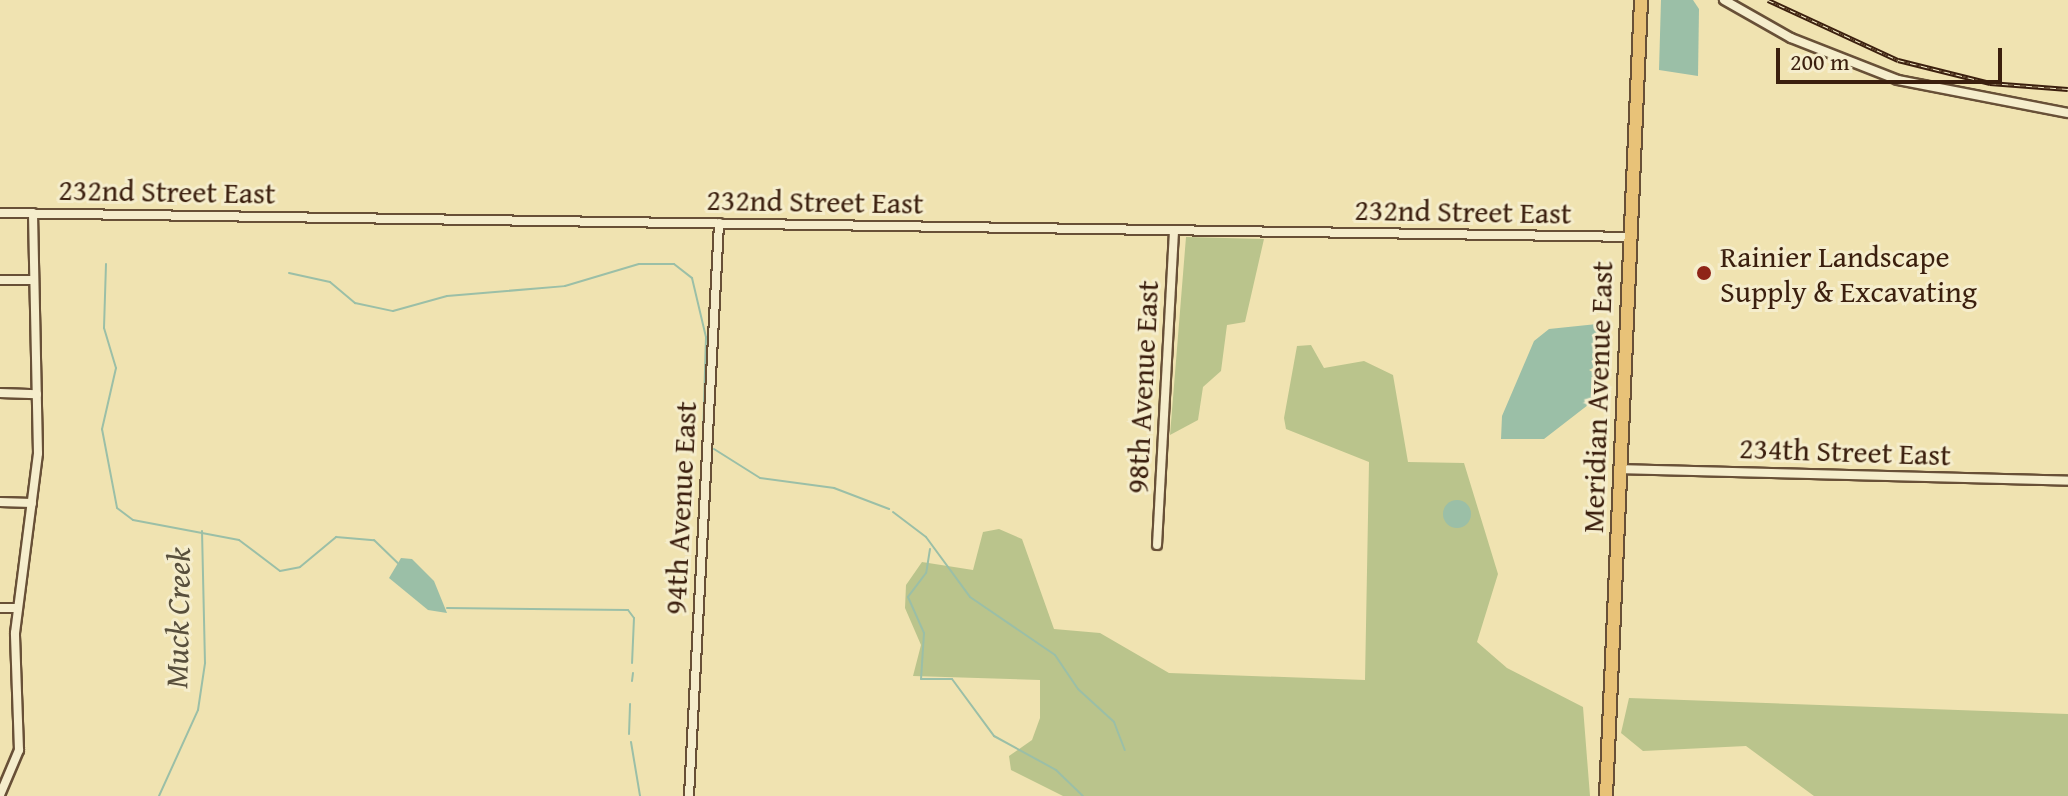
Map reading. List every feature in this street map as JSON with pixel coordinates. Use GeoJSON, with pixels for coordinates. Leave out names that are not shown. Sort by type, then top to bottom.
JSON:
{"type":"FeatureCollection","features":[{"type":"Feature","properties":{"kind":"main road","name":"Meridian Avenue East"},"geometry":{"type":"LineString","coordinates":[[1606,796],[1641,0]]}},
{"type":"Feature","properties":{"kind":"street"},"geometry":{"type":"LineString","coordinates":[[1724,0],[1791,38],[1898,80],[2068,113]]}},
{"type":"Feature","properties":{"kind":"street","name":"232nd Street East"},"geometry":{"type":"LineString","coordinates":[[0,213],[1630,237]]}},
{"type":"Feature","properties":{"kind":"street"},"geometry":{"type":"LineString","coordinates":[[0,795],[19,750],[18,608],[32,503],[37,394],[33,213]]}},
{"type":"Feature","properties":{"kind":"street","name":"94th Avenue East"},"geometry":{"type":"LineString","coordinates":[[689,796],[719,223]]}},
{"type":"Feature","properties":{"kind":"street","name":"98th Avenue East"},"geometry":{"type":"LineString","coordinates":[[1157,545],[1174,230]]}},
{"type":"Feature","properties":{"kind":"street"},"geometry":{"type":"LineString","coordinates":[[0,280],[33,280]]}},
{"type":"Feature","properties":{"kind":"street"},"geometry":{"type":"LineString","coordinates":[[0,393],[37,394]]}},
{"type":"Feature","properties":{"kind":"street","name":"234th Street East"},"geometry":{"type":"LineString","coordinates":[[1620,469],[2068,481]]}},
{"type":"Feature","properties":{"kind":"street"},"geometry":{"type":"LineString","coordinates":[[0,502],[32,503]]}},
{"type":"Feature","properties":{"kind":"street"},"geometry":{"type":"LineString","coordinates":[[0,608],[18,608]]}},
{"type":"Feature","properties":{"kind":"shaded area"},"geometry":{"type":"Polygon","coordinates":[[[1661,0],[1693,0],[1699,9],[1698,76],[1659,70],[1661,0]]]}},
{"type":"Feature","properties":{"kind":"shaded area"},"geometry":{"type":"Polygon","coordinates":[[[1186,237],[1264,239],[1245,322],[1227,325],[1221,371],[1203,387],[1198,420],[1170,435],[1186,237]]]}},
{"type":"Feature","properties":{"kind":"shaded area"},"geometry":{"type":"Polygon","coordinates":[[[1597,324],[1601,364],[1589,370],[1599,375],[1597,398],[1544,439],[1501,439],[1502,416],[1534,341],[1549,329],[1597,324]]]}},
{"type":"Feature","properties":{"kind":"shaded area"},"geometry":{"type":"Polygon","coordinates":[[[1311,345],[1324,368],[1364,361],[1393,375],[1408,462],[1464,463],[1498,574],[1477,642],[1507,668],[1583,707],[1590,796],[1063,796],[1011,770],[1009,756],[1032,740],[1040,718],[1040,680],[913,676],[921,645],[905,608],[906,585],[922,562],[973,570],[983,532],[999,529],[1022,539],[1054,629],[1100,633],[1169,673],[1365,680],[1369,462],[1286,429],[1284,418],[1297,346],[1311,345]]]}},
{"type":"Feature","properties":{"kind":"shaded area"},"geometry":{"type":"Polygon","coordinates":[[[1457,500],[1467,504],[1471,514],[1467,524],[1457,528],[1447,524],[1443,514],[1447,504],[1457,500]]]}},
{"type":"Feature","properties":{"kind":"shaded area"},"geometry":{"type":"Polygon","coordinates":[[[401,558],[412,559],[434,581],[447,613],[428,610],[389,578],[401,558]]]}},
{"type":"Feature","properties":{"kind":"shaded area"},"geometry":{"type":"Polygon","coordinates":[[[1629,698],[2068,714],[2068,796],[1814,796],[1746,746],[1643,751],[1621,733],[1629,698]]]}},
{"type":"Feature","properties":{"kind":"waterway"},"geometry":{"type":"LineString","coordinates":[[106,264],[104,328],[116,368],[102,429],[117,508],[133,520],[239,540],[280,571],[300,567],[336,537],[374,540],[398,563]]}},
{"type":"Feature","properties":{"kind":"waterway"},"geometry":{"type":"LineString","coordinates":[[289,273],[330,282],[355,303],[393,311],[447,296],[565,286],[639,264],[674,264],[692,278],[706,337],[703,438]]}},
{"type":"Feature","properties":{"kind":"waterway"},"geometry":{"type":"LineString","coordinates":[[714,449],[760,478],[834,488],[889,509]]}},
{"type":"Feature","properties":{"kind":"waterway"},"geometry":{"type":"LineString","coordinates":[[893,512],[926,537],[970,597],[1055,655],[1078,689],[1114,722],[1125,750]]}},
{"type":"Feature","properties":{"kind":"waterway","name":"Muck Creek"},"geometry":{"type":"LineString","coordinates":[[159,796],[198,710],[205,663],[202,531]]}},
{"type":"Feature","properties":{"kind":"waterway"},"geometry":{"type":"LineString","coordinates":[[930,549],[926,573],[908,597],[924,633],[921,679],[952,679],[994,736],[1056,770],[1083,796]]}},
{"type":"Feature","properties":{"kind":"waterway"},"geometry":{"type":"LineString","coordinates":[[447,608],[628,610],[634,618],[632,663]]}},
{"type":"Feature","properties":{"kind":"waterway"},"geometry":{"type":"LineString","coordinates":[[632,681],[633,673]]}},
{"type":"Feature","properties":{"kind":"waterway"},"geometry":{"type":"LineString","coordinates":[[629,734],[630,704]]}},
{"type":"Feature","properties":{"kind":"waterway"},"geometry":{"type":"LineString","coordinates":[[631,742],[640,796]]}},
{"type":"Feature","properties":{"kind":"railway"},"geometry":{"type":"LineString","coordinates":[[1768,0],[1898,60],[1990,83],[2068,89]]}},
{"type":"Feature","properties":{"kind":"place","name":"Rainier Landscape Supply & Excavating"},"geometry":{"type":"Point","coordinates":[1704,273]}}]}
